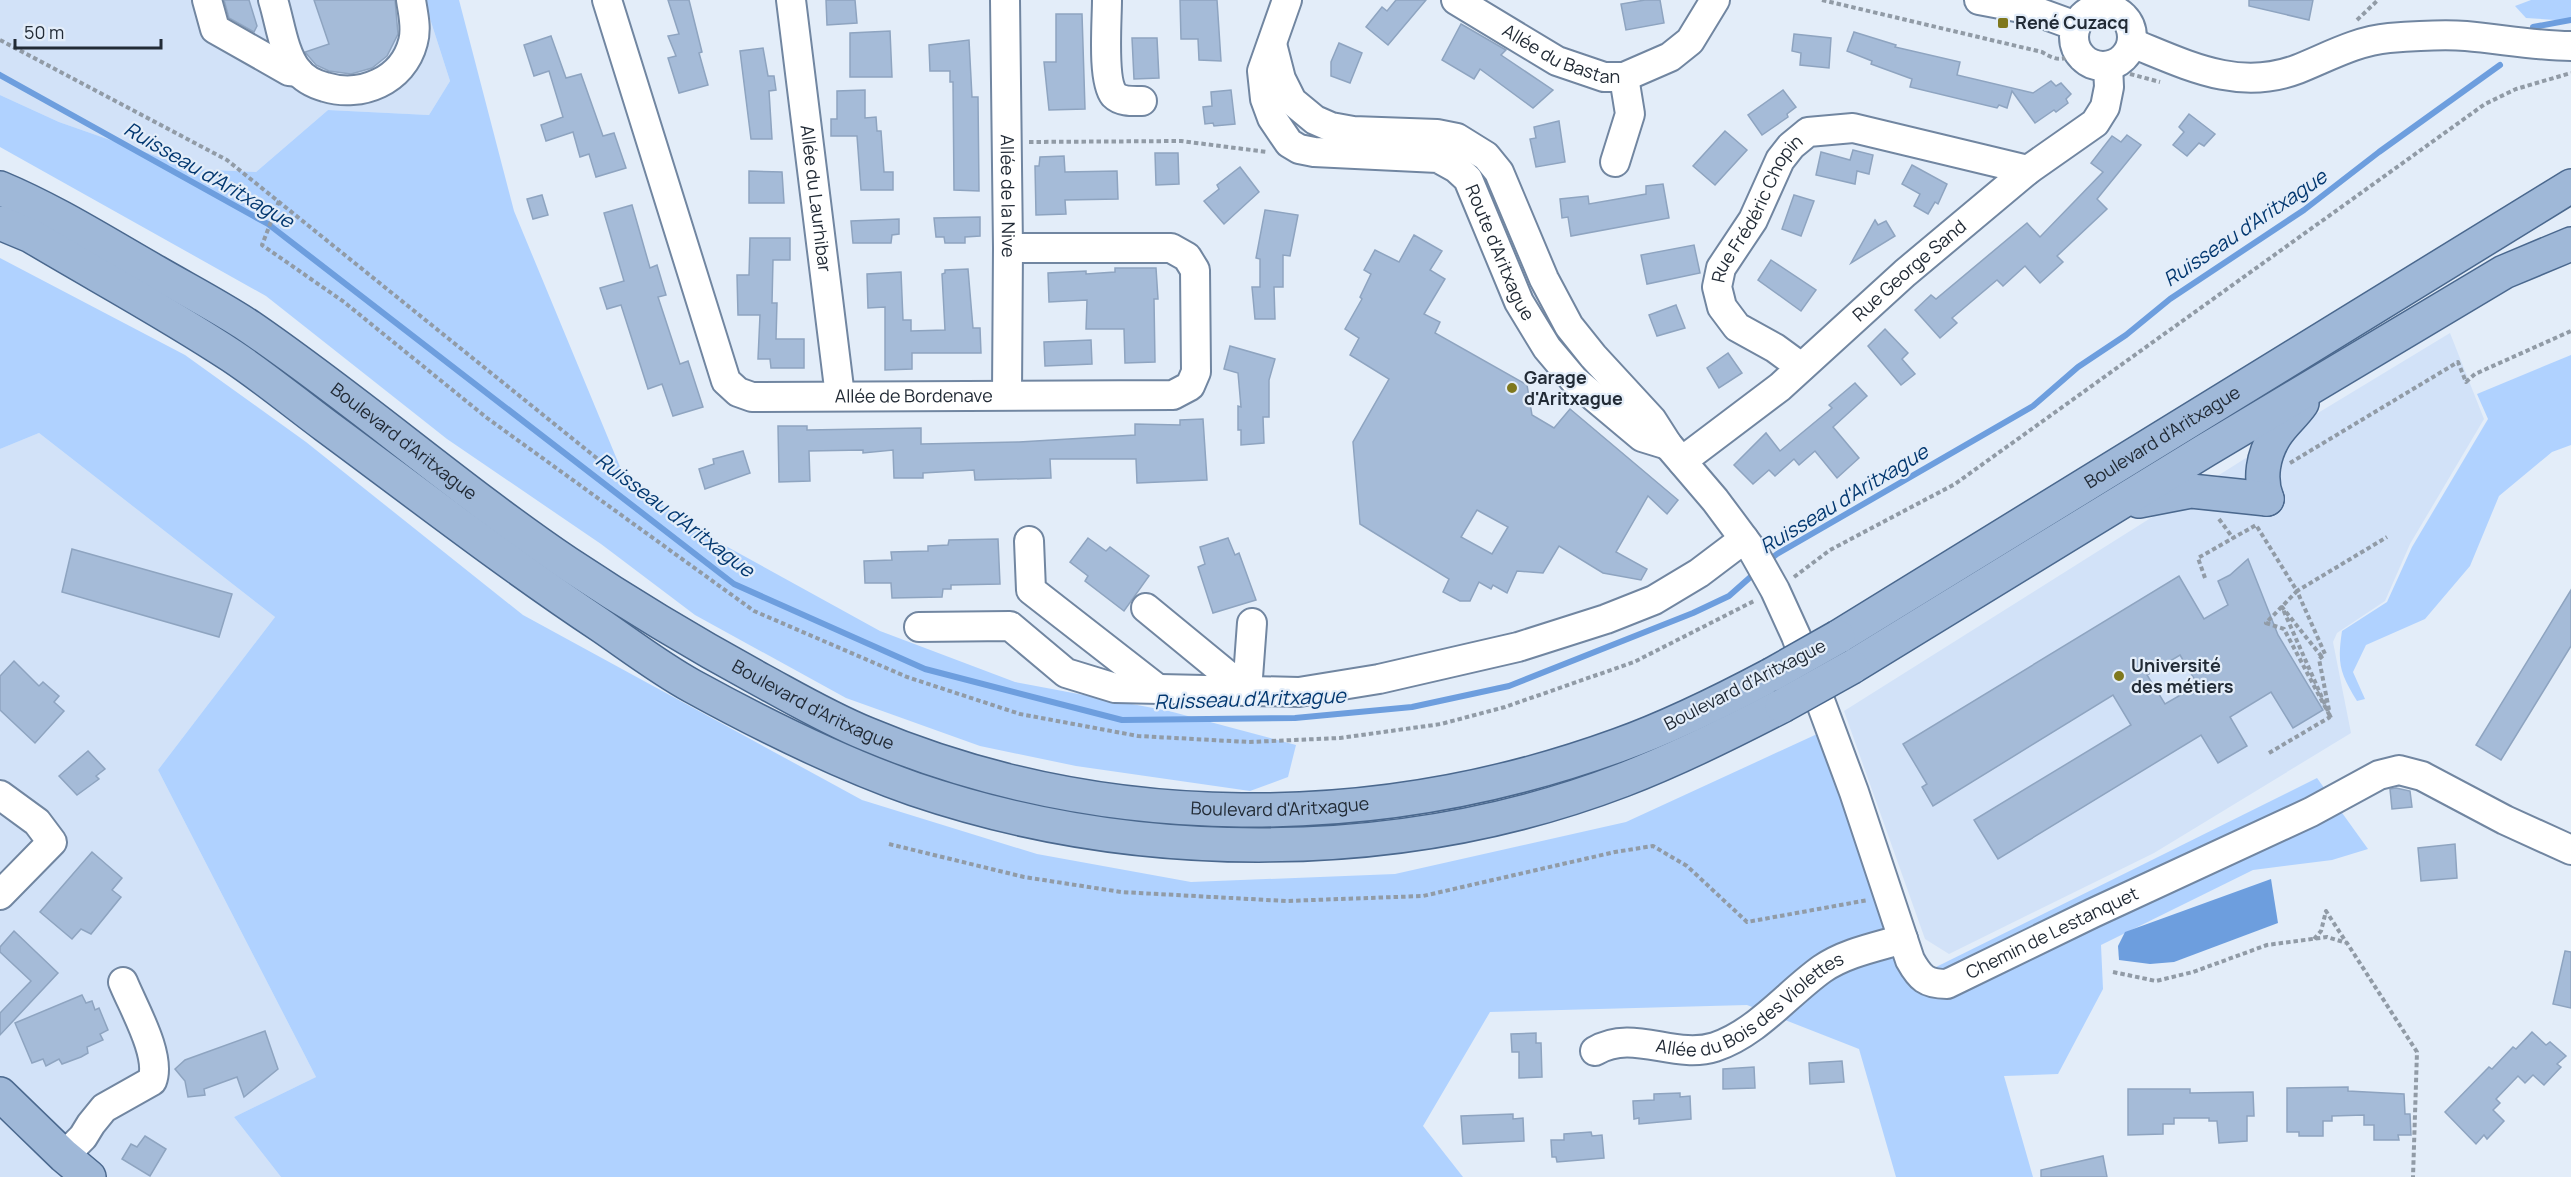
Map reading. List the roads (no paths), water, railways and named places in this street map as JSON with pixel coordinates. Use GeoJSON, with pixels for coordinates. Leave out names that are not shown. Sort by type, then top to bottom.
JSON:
{"type":"FeatureCollection","features":[{"type":"Feature","properties":{"kind":"main road","name":"Boulevard d'Aritxague"},"geometry":{"type":"LineString","coordinates":[[0,188],[41,206],[247,325],[565,561],[700,646],[839,722],[911,751],[981,774],[1058,792],[1165,807],[1279,811],[1361,806],[1474,787],[1546,769],[1662,728],[1771,675],[1838,637],[2571,186]]}},
{"type":"Feature","properties":{"kind":"main road","name":"Boulevard d'Aritxague"},"geometry":{"type":"LineString","coordinates":[[0,223],[31,236],[232,357],[550,592],[688,684],[835,758],[912,788],[986,810],[1060,827],[1179,842],[1286,844],[1382,837],[1494,817],[1588,792],[1657,766],[1782,706],[1852,667],[2504,272],[2571,244]]}},
{"type":"Feature","properties":{"kind":"main road"},"geometry":{"type":"LineString","coordinates":[[2113,508],[2191,491],[2256,492],[2275,436],[2315,385]]}},
{"type":"Feature","properties":{"kind":"main road"},"geometry":{"type":"LineString","coordinates":[[0,1094],[63,1156],[89,1177]]}},
{"type":"Feature","properties":{"kind":"street"},"geometry":{"type":"LineString","coordinates":[[207,0],[215,29],[289,70],[299,72]]}},
{"type":"Feature","properties":{"kind":"street"},"geometry":{"type":"LineString","coordinates":[[273,0],[291,61],[299,72],[308,80],[335,90],[350,92],[377,85],[400,67],[411,47],[415,24],[411,0]]}},
{"type":"Feature","properties":{"kind":"street","name":"Allée de Bordenave"},"geometry":{"type":"LineString","coordinates":[[607,0],[726,381],[738,392],[752,397],[1173,395],[1190,386],[1196,372],[1195,270],[1187,257],[1171,248],[1008,248]]}},
{"type":"Feature","properties":{"kind":"street","name":"Allée du Laurhibar"},"geometry":{"type":"LineString","coordinates":[[791,0],[840,396]]}},
{"type":"Feature","properties":{"kind":"street","name":"Allée de la Nive"},"geometry":{"type":"LineString","coordinates":[[1005,0],[1007,394]]}},
{"type":"Feature","properties":{"kind":"street"},"geometry":{"type":"LineString","coordinates":[[1107,0],[1108,84],[1115,96],[1125,101],[1142,101]]}},
{"type":"Feature","properties":{"kind":"street"},"geometry":{"type":"LineString","coordinates":[[1272,44],[1287,0]]}},
{"type":"Feature","properties":{"kind":"street","name":"Allée du Bastan"},"geometry":{"type":"LineString","coordinates":[[1456,0],[1557,61],[1604,77],[1624,77],[1670,57],[1690,41],[1715,0]]}},
{"type":"Feature","properties":{"kind":"street"},"geometry":{"type":"LineString","coordinates":[[1979,0],[2031,10],[2076,38],[2090,63],[2108,66],[2119,62],[2132,43],[2126,8],[2097,8],[2081,17],[2076,38]]}},
{"type":"Feature","properties":{"kind":"street"},"geometry":{"type":"LineString","coordinates":[[2132,43],[2171,61],[2208,72],[2263,78],[2298,69],[2337,51],[2358,33],[2377,39],[2463,35],[2569,54]]}},
{"type":"Feature","properties":{"kind":"street","name":"Route d'Aritxague"},"geometry":{"type":"LineString","coordinates":[[1272,44],[1262,71],[1265,99],[1272,118],[1289,143],[1299,149],[1314,152],[1438,158],[1456,168],[1468,179],[1519,302],[1547,348],[1574,380],[1642,437],[1675,453]]}},
{"type":"Feature","properties":{"kind":"street","name":"Route d'Aritxague"},"geometry":{"type":"LineString","coordinates":[[1272,44],[1281,79],[1292,100],[1315,120],[1331,127],[1353,131],[1437,134],[1457,138],[1486,156],[1499,172],[1544,279],[1569,326],[1593,356],[1652,420],[1761,567]]}},
{"type":"Feature","properties":{"kind":"street","name":"Rue George Sand"},"geometry":{"type":"LineString","coordinates":[[1675,453],[1780,387],[1905,273],[2028,170],[2095,123],[2105,107],[2109,87],[2108,66]]}},
{"type":"Feature","properties":{"kind":"street"},"geometry":{"type":"LineString","coordinates":[[1615,162],[1630,114],[1624,77]]}},
{"type":"Feature","properties":{"kind":"street","name":"Rue Frédéric Chopin"},"geometry":{"type":"LineString","coordinates":[[1801,367],[1775,348],[1737,327],[1722,306],[1717,287],[1721,268],[1753,220],[1780,160],[1791,146],[1808,132],[1853,128],[2028,170]]}},
{"type":"Feature","properties":{"kind":"street"},"geometry":{"type":"LineString","coordinates":[[1029,541],[1031,590],[1158,689]]}},
{"type":"Feature","properties":{"kind":"street"},"geometry":{"type":"LineString","coordinates":[[919,627],[1011,626],[1066,674],[1115,688],[1299,692],[1367,681],[1518,647],[1654,600],[1699,573],[1761,567]]}},
{"type":"Feature","properties":{"kind":"street","name":"Chemin de Lestanquet"},"geometry":{"type":"LineString","coordinates":[[1761,567],[1796,636],[1854,792],[1903,939],[1918,973],[1932,984],[1947,984],[2093,913],[2311,812],[2389,771],[2408,771],[2422,776],[2505,820],[2571,850]]}},
{"type":"Feature","properties":{"kind":"street"},"geometry":{"type":"LineString","coordinates":[[1146,608],[1247,692]]}},
{"type":"Feature","properties":{"kind":"street"},"geometry":{"type":"LineString","coordinates":[[1247,692],[1252,623]]}},
{"type":"Feature","properties":{"kind":"street"},"geometry":{"type":"LineString","coordinates":[[0,795],[37,822],[52,842],[0,895]]}},
{"type":"Feature","properties":{"kind":"street","name":"Allée du Bois des Violettes"},"geometry":{"type":"LineString","coordinates":[[1595,1051],[1608,1043],[1626,1041],[1694,1051],[1714,1047],[1734,1039],[1823,969],[1844,958],[1903,939]]}},
{"type":"Feature","properties":{"kind":"street"},"geometry":{"type":"LineString","coordinates":[[63,1156],[83,1137],[104,1108],[152,1082],[155,1074],[154,1061],[145,1034],[123,982]]}},
{"type":"Feature","properties":{"kind":"waterway"},"geometry":{"type":"LineString","coordinates":[[2533,27],[2571,20]]}},
{"type":"Feature","properties":{"kind":"waterway","name":"Ruisseau d'Aritxague"},"geometry":{"type":"LineString","coordinates":[[1767,562],[1777,554],[2033,406],[2078,367],[2126,335],[2170,299],[2304,210],[2379,152],[2500,65]]}},
{"type":"Feature","properties":{"kind":"waterway","name":"Ruisseau d'Aritxague"},"geometry":{"type":"LineString","coordinates":[[0,75],[268,224],[734,584],[925,669],[1122,720],[1295,718],[1412,707],[1509,686],[1693,613],[1729,596],[1755,573]]}},
{"type":"Feature","properties":{"kind":"place","name":"René Cuzacq"},"geometry":{"type":"Point","coordinates":[2003,23]}},
{"type":"Feature","properties":{"kind":"place","name":"Garage d'Aritxague"},"geometry":{"type":"Point","coordinates":[1512,388]}},
{"type":"Feature","properties":{"kind":"place","name":"Université des métiers"},"geometry":{"type":"Point","coordinates":[2119,676]}}]}
